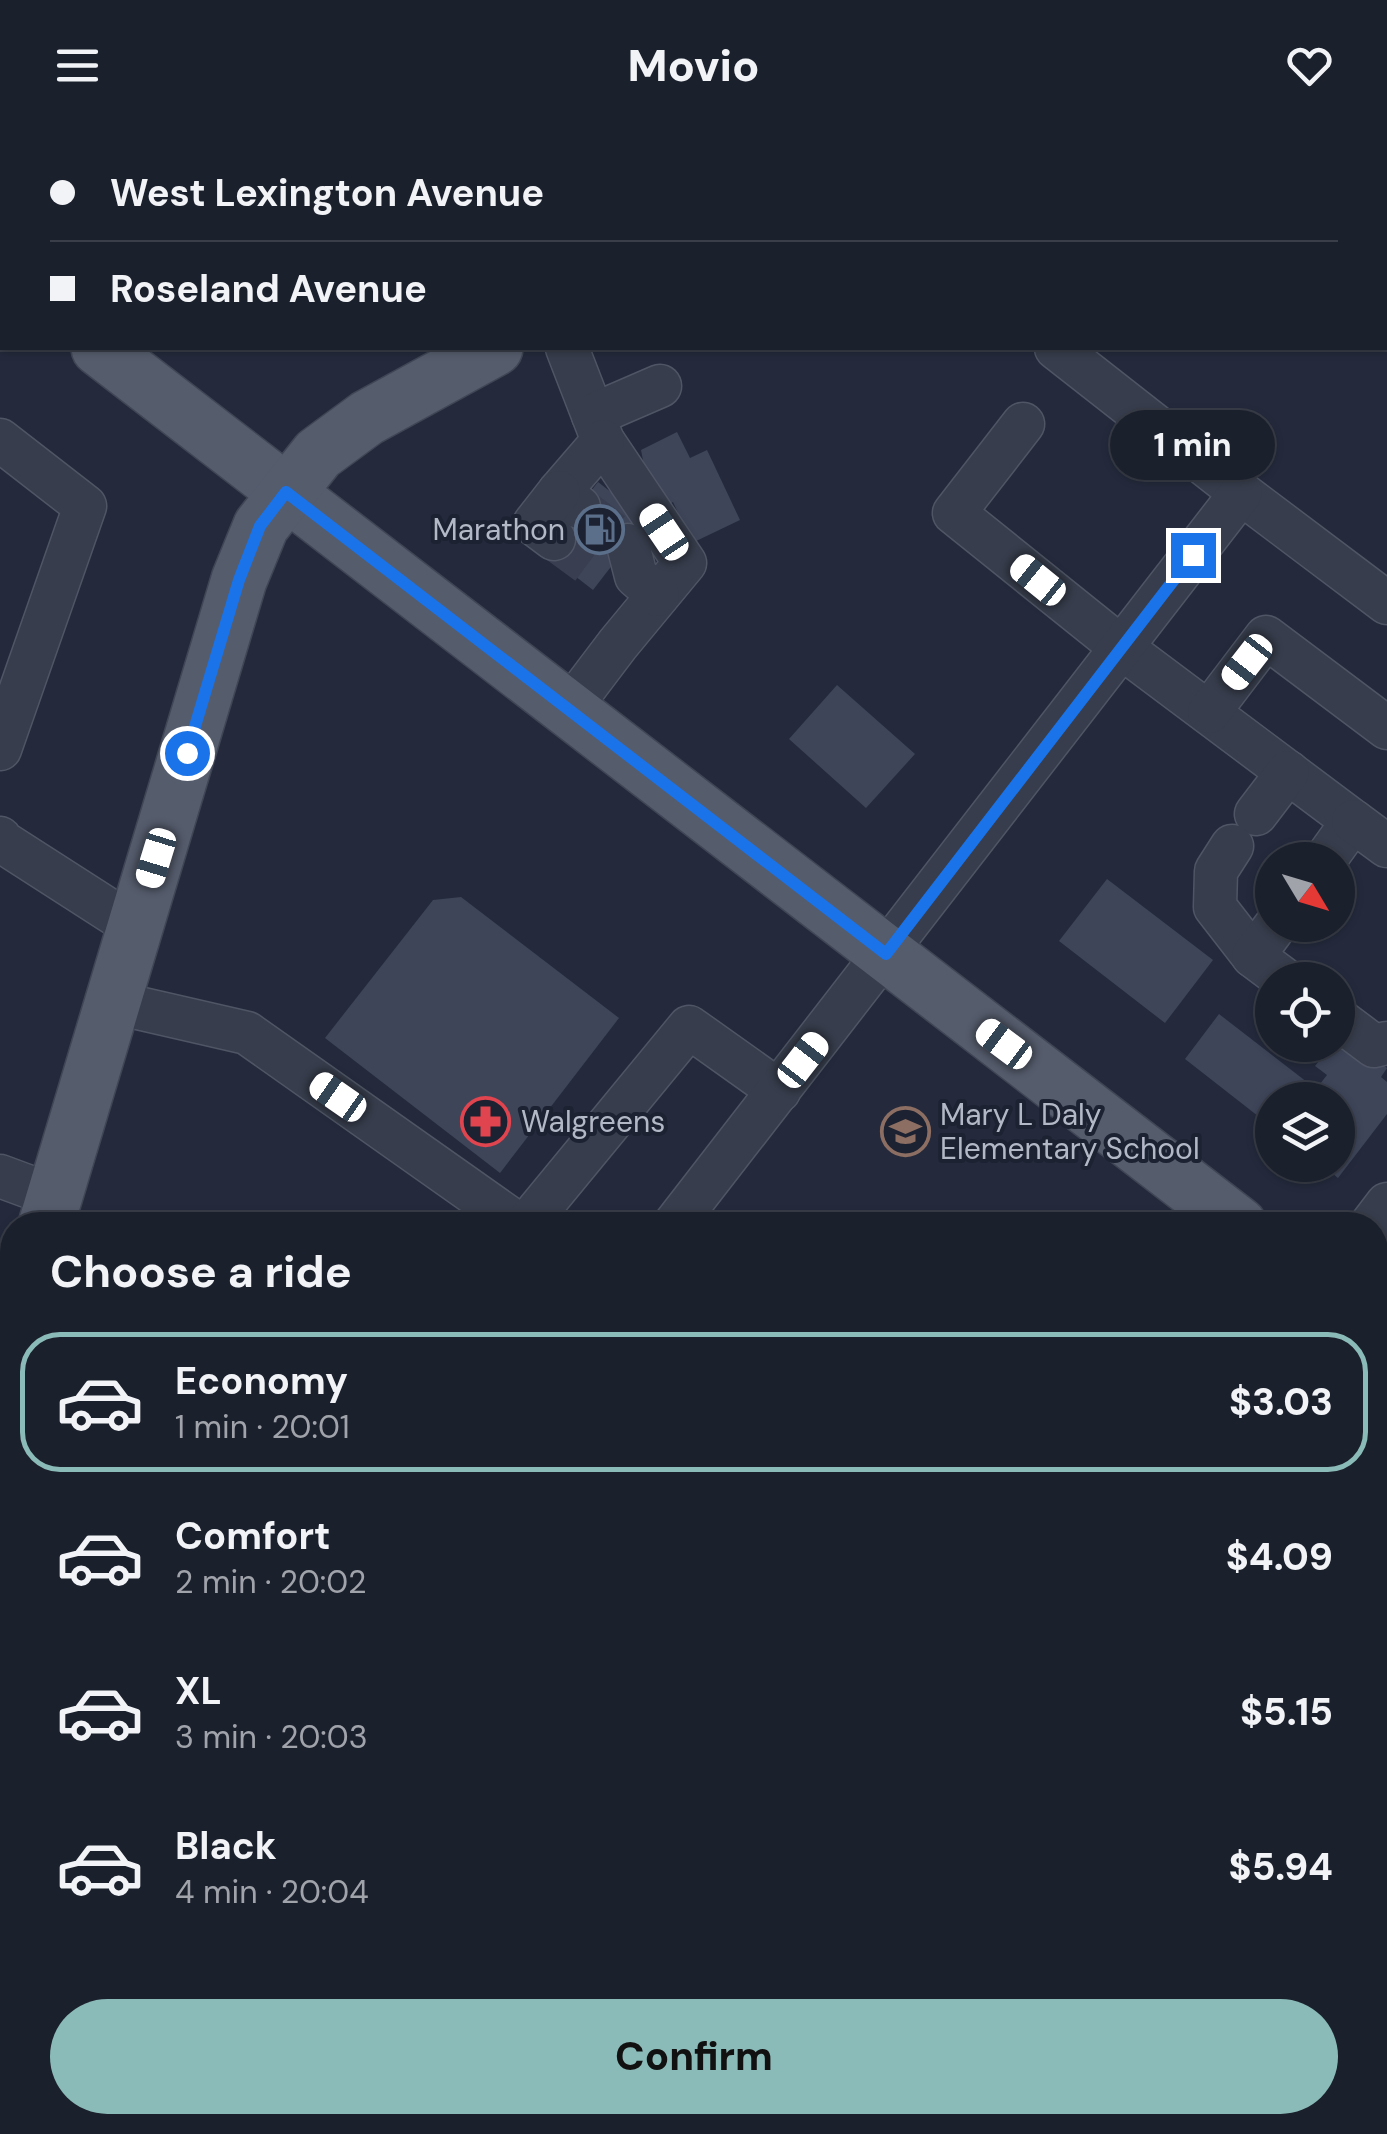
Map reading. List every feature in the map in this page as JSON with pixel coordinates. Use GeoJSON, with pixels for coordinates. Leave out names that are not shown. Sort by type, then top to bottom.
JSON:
{"type":"FeatureCollection","features":[{"type":"Feature","properties":{"kind":"main road"},"geometry":{"type":"LineString","coordinates":[[101,350],[1222,1212]]}},
{"type":"Feature","properties":{"kind":"main road"},"geometry":{"type":"LineString","coordinates":[[50,1210],[239,580],[260,526],[318,454],[354,426],[491,350]]}},
{"type":"Feature","properties":{"kind":"street"},"geometry":{"type":"LineString","coordinates":[[568,710],[631,573],[685,562],[598,428],[569,350]]}},
{"type":"Feature","properties":{"kind":"street"},"geometry":{"type":"LineString","coordinates":[[1059,350],[1387,604]]}},
{"type":"Feature","properties":{"kind":"street"},"geometry":{"type":"LineString","coordinates":[[564,513],[598,428],[660,386]]}},
{"type":"Feature","properties":{"kind":"street"},"geometry":{"type":"LineString","coordinates":[[1023,424],[954,513],[1122,648],[1387,846]]}},
{"type":"Feature","properties":{"kind":"street"},"geometry":{"type":"LineString","coordinates":[[0,440],[86,506],[0,749]]}},
{"type":"Feature","properties":{"kind":"street"},"geometry":{"type":"LineString","coordinates":[[684,1212],[1240,493]]}},
{"type":"Feature","properties":{"kind":"street"},"geometry":{"type":"LineString","coordinates":[[1209,712],[1266,637],[1387,728]]}},
{"type":"Feature","properties":{"kind":"street"},"geometry":{"type":"LineString","coordinates":[[1271,954],[1215,908],[1216,871],[1288,772]]}},
{"type":"Feature","properties":{"kind":"street"},"geometry":{"type":"LineString","coordinates":[[1338,842],[1353,821]]}},
{"type":"Feature","properties":{"kind":"street"},"geometry":{"type":"LineString","coordinates":[[0,838],[135,927]]}},
{"type":"Feature","properties":{"kind":"street"},"geometry":{"type":"LineString","coordinates":[[112,1002],[247,1033],[504,1212]]}},
{"type":"Feature","properties":{"kind":"street"},"geometry":{"type":"LineString","coordinates":[[534,1212],[689,1027],[779,1091]]}},
{"type":"Feature","properties":{"kind":"street"},"geometry":{"type":"LineString","coordinates":[[1355,1032],[1374,1046],[1387,1042]]}},
{"type":"Feature","properties":{"kind":"street"},"geometry":{"type":"LineString","coordinates":[[0,1176],[50,1210]]}},
{"type":"Feature","properties":{"kind":"building"},"geometry":{"type":"Polygon","coordinates":[[[677,432],[690,458],[707,450],[740,520],[692,543],[673,502],[667,506],[647,481],[641,450],[677,432]]]}},
{"type":"Feature","properties":{"kind":"building","name":"Marathon"},"geometry":{"type":"Polygon","coordinates":[[[598,482],[647,520],[593,590],[544,552],[598,482]]]}},
{"type":"Feature","properties":{"kind":"building"},"geometry":{"type":"Polygon","coordinates":[[[837,685],[915,754],[866,808],[789,739],[837,685]]]}},
{"type":"Feature","properties":{"kind":"building"},"geometry":{"type":"Polygon","coordinates":[[[1107,879],[1213,960],[1165,1023],[1059,941],[1107,879]]]}},
{"type":"Feature","properties":{"kind":"building","name":"Walgreens"},"geometry":{"type":"Polygon","coordinates":[[[461,897],[619,1018],[500,1173],[325,1038],[433,900],[461,897]]]}},
{"type":"Feature","properties":{"kind":"building"},"geometry":{"type":"Polygon","coordinates":[[[1219,1014],[1255,1042],[1255,1062],[1281,1062],[1307,1082],[1255,1082],[1255,1114],[1185,1059],[1219,1014]]]}},
{"type":"Feature","properties":{"kind":"building"},"geometry":{"type":"Polygon","coordinates":[[[1355,1057],[1366,1065],[1372,1057],[1387,1068],[1381,1077],[1387,1082],[1387,1114],[1355,1156],[1355,1082],[1322,1082],[1327,1075],[1315,1066],[1318,1062],[1355,1062],[1355,1057]]]}},
{"type":"Feature","properties":{"kind":"tunnel"},"geometry":{"type":"LineString","coordinates":[[579,507],[628,545]]}},
{"type":"Feature","properties":{"kind":"tunnel"},"geometry":{"type":"LineString","coordinates":[[554,539],[604,576]]}},
{"type":"Feature","properties":{"kind":"place","name":"Marathon"},"geometry":{"type":"Point","coordinates":[600,529]}},
{"type":"Feature","properties":{"kind":"place","name":"Walgreens"},"geometry":{"type":"Point","coordinates":[486,1121]}},
{"type":"Feature","properties":{"kind":"place","name":"Mary L Daly Elementary School"},"geometry":{"type":"Point","coordinates":[905,1131]}},
{"type":"Feature","properties":{"kind":"route"},"geometry":{"type":"LineString","coordinates":[[187,753],[239,580],[260,526],[286,492],[886,954],[1193,555]]}}]}
